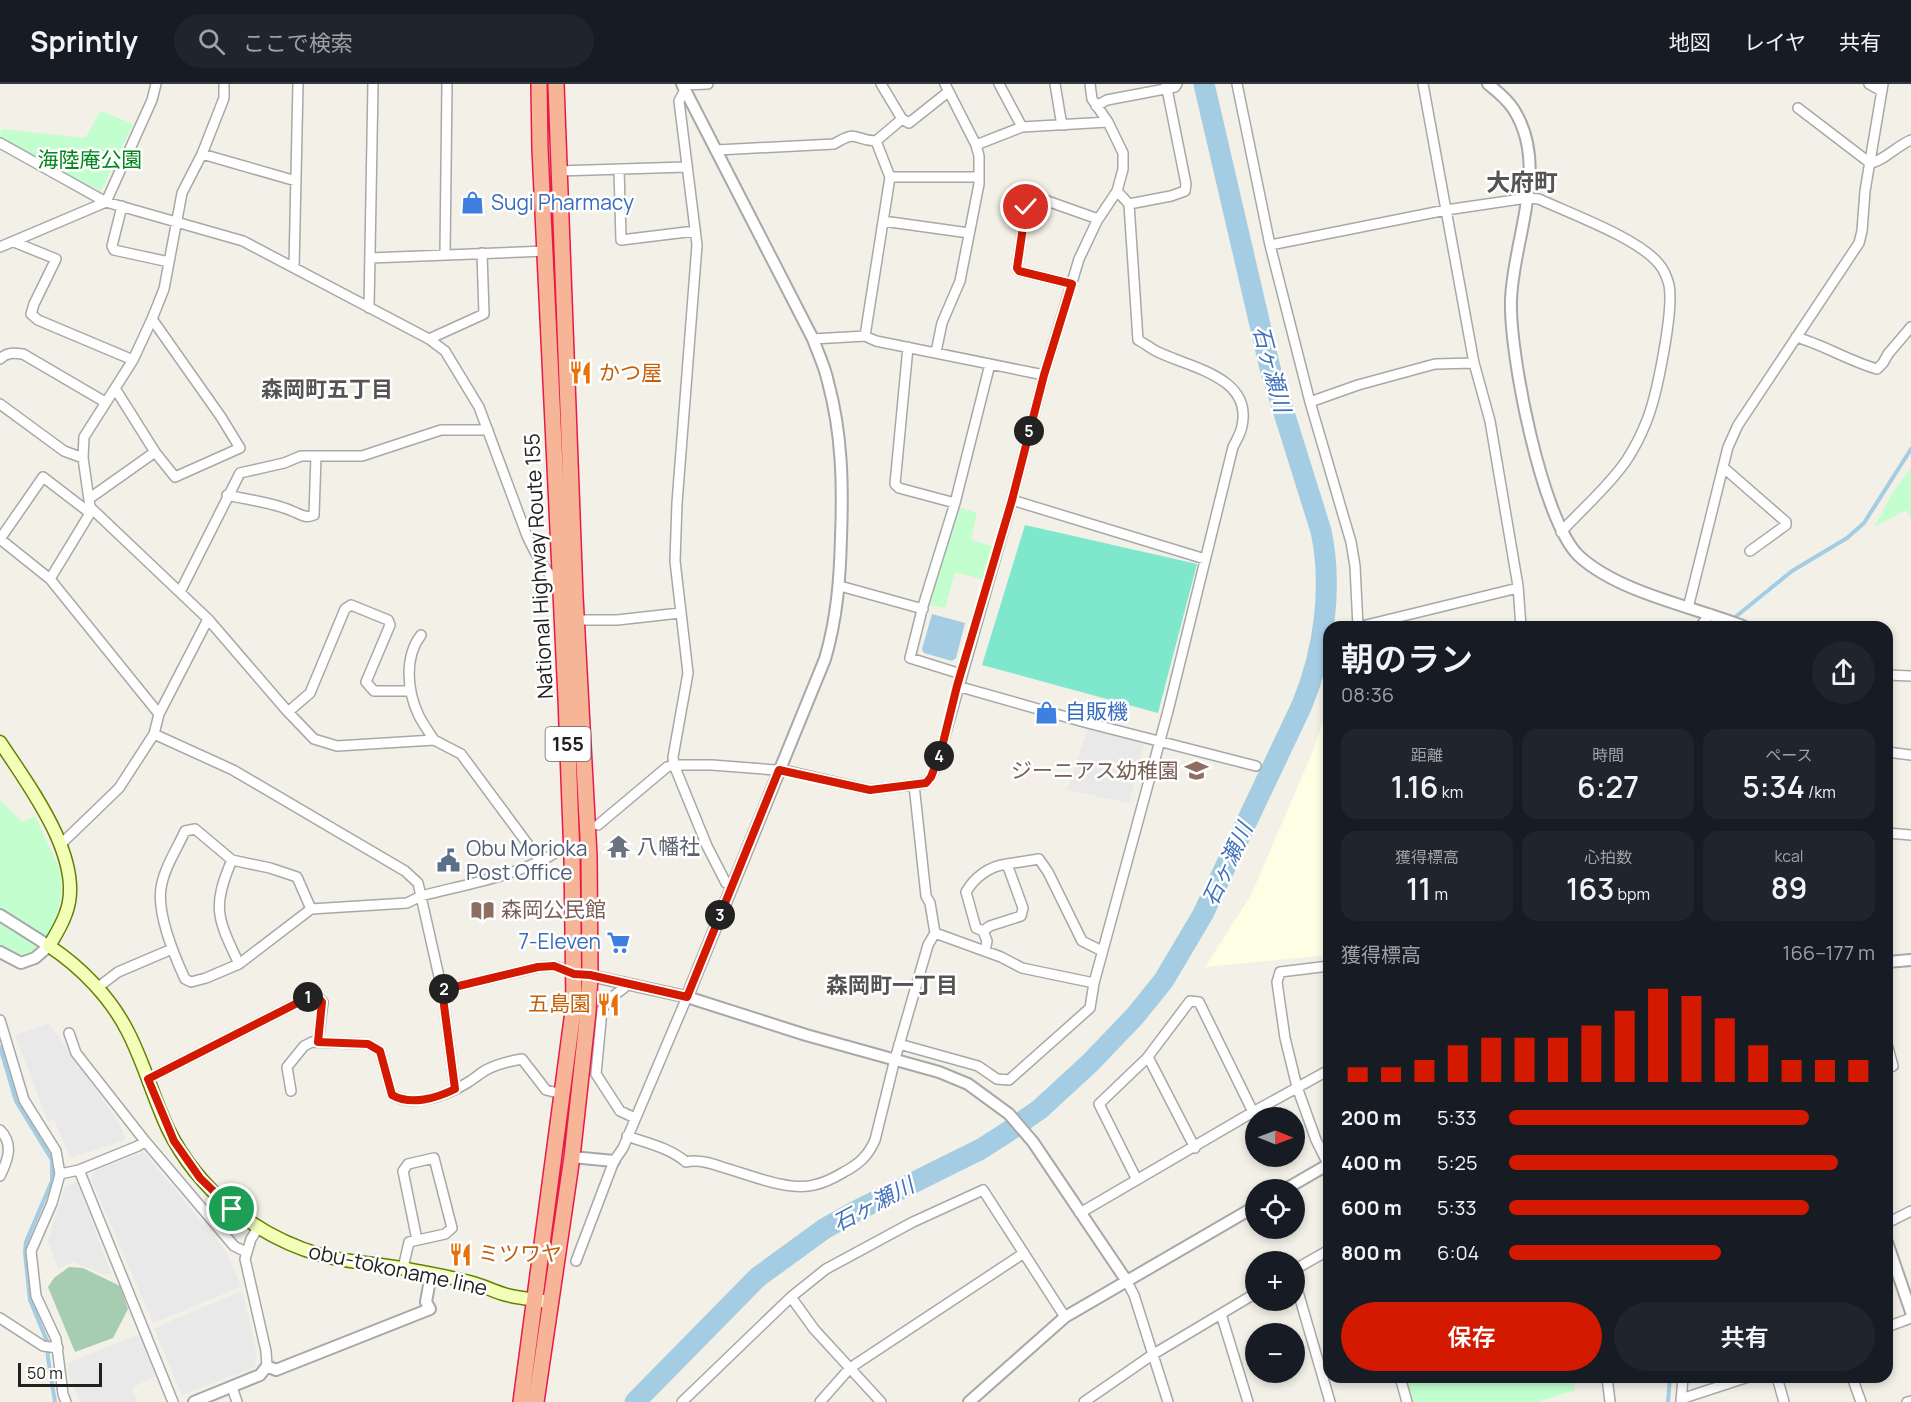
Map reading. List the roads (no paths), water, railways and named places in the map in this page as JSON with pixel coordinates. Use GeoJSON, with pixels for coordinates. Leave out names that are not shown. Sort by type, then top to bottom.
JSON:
{"type":"FeatureCollection","features":[{"type":"Feature","properties":{"kind":"highway","name":"National Highway Route 155"},"geometry":{"type":"LineString","coordinates":[[521,1402],[574,1004],[572,858],[539,84]]}},
{"type":"Feature","properties":{"kind":"highway","name":"National Highway Route 155"},"geometry":{"type":"LineString","coordinates":[[536,1402],[572,1157],[590,975],[589,856],[577,620],[556,84]]}},
{"type":"Feature","properties":{"kind":"main road"},"geometry":{"type":"LineString","coordinates":[[0,742],[33,792],[60,845],[70,882],[66,914],[49,946]]}},
{"type":"Feature","properties":{"kind":"main road","name":"obu-tokoname line"},"geometry":{"type":"LineString","coordinates":[[49,946],[97,988],[122,1020],[174,1141],[193,1169],[232,1209],[258,1228],[293,1246],[323,1256],[403,1268],[474,1283],[508,1295],[551,1303]]}},
{"type":"Feature","properties":{"kind":"street"},"geometry":{"type":"LineString","coordinates":[[0,247],[106,202],[152,100],[156,84]]}},
{"type":"Feature","properties":{"kind":"street"},"geometry":{"type":"LineString","coordinates":[[50,579],[91,511],[82,458],[84,437],[133,360],[164,290],[182,194],[202,154],[224,98],[224,84]]}},
{"type":"Feature","properties":{"kind":"street"},"geometry":{"type":"LineString","coordinates":[[294,268],[298,84]]}},
{"type":"Feature","properties":{"kind":"street"},"geometry":{"type":"LineString","coordinates":[[369,308],[373,84]]}},
{"type":"Feature","properties":{"kind":"street"},"geometry":{"type":"LineString","coordinates":[[445,254],[447,84]]}},
{"type":"Feature","properties":{"kind":"street"},"geometry":{"type":"LineString","coordinates":[[683,86],[708,84]]}},
{"type":"Feature","properties":{"kind":"street"},"geometry":{"type":"LineString","coordinates":[[881,84],[902,119],[909,123],[947,88],[976,145],[979,156],[979,177],[960,281],[942,323],[936,352]]}},
{"type":"Feature","properties":{"kind":"street"},"geometry":{"type":"LineString","coordinates":[[999,84],[1022,127]]}},
{"type":"Feature","properties":{"kind":"street"},"geometry":{"type":"LineString","coordinates":[[1055,84],[1061,120],[1064,125]]}},
{"type":"Feature","properties":{"kind":"street"},"geometry":{"type":"LineString","coordinates":[[598,825],[667,766],[712,765],[779,770],[870,790],[926,783],[931,777],[941,751],[957,686],[1012,500],[1044,375],[1079,259],[1098,219],[1117,191],[1124,169],[1123,153],[1108,122],[1092,99],[1090,84]]}},
{"type":"Feature","properties":{"kind":"street"},"geometry":{"type":"LineString","coordinates":[[1096,106],[1107,100],[1166,86],[1175,87],[1177,84]]}},
{"type":"Feature","properties":{"kind":"street"},"geometry":{"type":"LineString","coordinates":[[1237,84],[1270,245],[1310,402],[1351,542],[1355,566],[1358,621]]}},
{"type":"Feature","properties":{"kind":"street"},"geometry":{"type":"LineString","coordinates":[[1423,84],[1474,363],[1490,421],[1518,588],[1521,621]]}},
{"type":"Feature","properties":{"kind":"street"},"geometry":{"type":"LineString","coordinates":[[1488,84],[1514,109],[1528,148],[1531,171],[1512,280],[1510,302],[1512,330],[1524,403],[1548,499],[1561,532],[1579,555],[1604,573],[1627,585],[1729,621]]}},
{"type":"Feature","properties":{"kind":"street"},"geometry":{"type":"LineString","coordinates":[[1688,608],[1728,447],[1738,425],[1859,243],[1865,191],[1883,88],[1869,84]]}},
{"type":"Feature","properties":{"kind":"street"},"geometry":{"type":"LineString","coordinates":[[576,1261],[614,1161],[623,1148],[687,997],[825,658],[833,632],[840,586],[843,487],[838,430],[828,381],[813,339],[683,86]]}},
{"type":"Feature","properties":{"kind":"street"},"geometry":{"type":"LineString","coordinates":[[683,86],[679,101],[697,245],[677,503],[675,561],[688,673],[673,757],[674,765],[707,846],[726,883],[732,886]]}},
{"type":"Feature","properties":{"kind":"street"},"geometry":{"type":"LineString","coordinates":[[1129,204],[1185,191],[1186,184],[1166,86]]}},
{"type":"Feature","properties":{"kind":"street"},"geometry":{"type":"LineString","coordinates":[[1798,108],[1870,163],[1876,162],[1911,140]]}},
{"type":"Feature","properties":{"kind":"street"},"geometry":{"type":"LineString","coordinates":[[717,150],[834,144],[849,135],[856,135],[864,141],[876,141],[902,119]]}},
{"type":"Feature","properties":{"kind":"street"},"geometry":{"type":"LineString","coordinates":[[976,145],[1022,127],[1108,122]]}},
{"type":"Feature","properties":{"kind":"street"},"geometry":{"type":"LineString","coordinates":[[866,336],[890,177],[876,141]]}},
{"type":"Feature","properties":{"kind":"street"},"geometry":{"type":"LineString","coordinates":[[0,143],[106,202],[243,241],[429,339],[445,351],[479,407],[526,536],[544,570],[561,588]]}},
{"type":"Feature","properties":{"kind":"street"},"geometry":{"type":"LineString","coordinates":[[202,154],[296,182]]}},
{"type":"Feature","properties":{"kind":"street"},"geometry":{"type":"LineString","coordinates":[[558,171],[686,167]]}},
{"type":"Feature","properties":{"kind":"street"},"geometry":{"type":"LineString","coordinates":[[619,169],[621,240],[695,231]]}},
{"type":"Feature","properties":{"kind":"street"},"geometry":{"type":"LineString","coordinates":[[890,177],[979,177]]}},
{"type":"Feature","properties":{"kind":"street"},"geometry":{"type":"LineString","coordinates":[[899,1044],[978,1066],[997,1079],[1009,1080],[1090,1008],[1102,951],[1160,741],[1233,447],[1242,426],[1243,408],[1234,390],[1212,373],[1155,351],[1138,340],[1129,204],[1117,191]]}},
{"type":"Feature","properties":{"kind":"street"},"geometry":{"type":"LineString","coordinates":[[1072,284],[1019,271],[1017,268],[1026,207],[1030,199],[1036,197],[1098,219]]}},
{"type":"Feature","properties":{"kind":"street"},"geometry":{"type":"LineString","coordinates":[[1270,245],[1446,210],[1528,198],[1539,199],[1609,231],[1640,248],[1661,266],[1669,286],[1668,323],[1655,394],[1647,420],[1626,460],[1606,486],[1561,532]]}},
{"type":"Feature","properties":{"kind":"street"},"geometry":{"type":"LineString","coordinates":[[122,206],[112,246],[114,250],[169,262]]}},
{"type":"Feature","properties":{"kind":"street"},"geometry":{"type":"LineString","coordinates":[[883,221],[969,233]]}},
{"type":"Feature","properties":{"kind":"street"},"geometry":{"type":"LineString","coordinates":[[14,242],[56,259],[31,314],[38,320],[133,360]]}},
{"type":"Feature","properties":{"kind":"street"},"geometry":{"type":"LineString","coordinates":[[370,258],[546,251]]}},
{"type":"Feature","properties":{"kind":"street"},"geometry":{"type":"LineString","coordinates":[[429,339],[484,314],[482,254]]}},
{"type":"Feature","properties":{"kind":"street"},"geometry":{"type":"LineString","coordinates":[[116,390],[155,452],[175,477],[240,448],[221,417],[152,320]]}},
{"type":"Feature","properties":{"kind":"street"},"geometry":{"type":"LineString","coordinates":[[1796,337],[1817,343],[1877,369],[1893,346],[1911,327]]}},
{"type":"Feature","properties":{"kind":"street"},"geometry":{"type":"LineString","coordinates":[[813,339],[866,336],[876,341],[1044,375]]}},
{"type":"Feature","properties":{"kind":"street"},"geometry":{"type":"LineString","coordinates":[[908,347],[896,484],[899,488],[954,503]]}},
{"type":"Feature","properties":{"kind":"street"},"geometry":{"type":"LineString","coordinates":[[0,359],[4,354],[23,354],[105,402]]}},
{"type":"Feature","properties":{"kind":"street"},"geometry":{"type":"LineString","coordinates":[[1310,402],[1358,385],[1435,364],[1474,363]]}},
{"type":"Feature","properties":{"kind":"street"},"geometry":{"type":"LineString","coordinates":[[961,674],[910,658],[990,364]]}},
{"type":"Feature","properties":{"kind":"street"},"geometry":{"type":"LineString","coordinates":[[0,404],[64,451],[82,458]]}},
{"type":"Feature","properties":{"kind":"street"},"geometry":{"type":"LineString","coordinates":[[180,592],[240,473],[284,463],[301,456],[362,456],[441,430],[488,430]]}},
{"type":"Feature","properties":{"kind":"street"},"geometry":{"type":"LineString","coordinates":[[90,498],[155,452]]}},
{"type":"Feature","properties":{"kind":"street"},"geometry":{"type":"LineString","coordinates":[[227,495],[285,508],[311,517],[314,515],[316,457]]}},
{"type":"Feature","properties":{"kind":"street"},"geometry":{"type":"LineString","coordinates":[[1724,468],[1786,522],[1786,525],[1750,551]]}},
{"type":"Feature","properties":{"kind":"street"},"geometry":{"type":"LineString","coordinates":[[159,714],[50,579],[0,539],[44,477],[91,511],[208,619],[314,739],[338,747],[434,740]]}},
{"type":"Feature","properties":{"kind":"street"},"geometry":{"type":"LineString","coordinates":[[1012,500],[1205,560]]}},
{"type":"Feature","properties":{"kind":"street"},"geometry":{"type":"LineString","coordinates":[[840,586],[922,609]]}},
{"type":"Feature","properties":{"kind":"street"},"geometry":{"type":"LineString","coordinates":[[1383,621],[1518,588]]}},
{"type":"Feature","properties":{"kind":"street"},"geometry":{"type":"LineString","coordinates":[[288,712],[310,693],[345,609],[351,605],[388,620],[390,625],[366,682],[374,692],[410,691]]}},
{"type":"Feature","properties":{"kind":"street"},"geometry":{"type":"LineString","coordinates":[[577,620],[617,620],[680,614]]}},
{"type":"Feature","properties":{"kind":"street"},"geometry":{"type":"LineString","coordinates":[[1705,621],[1710,614]]}},
{"type":"Feature","properties":{"kind":"street"},"geometry":{"type":"LineString","coordinates":[[60,845],[119,788],[154,735],[159,714],[208,619]]}},
{"type":"Feature","properties":{"kind":"street"},"geometry":{"type":"LineString","coordinates":[[421,634],[410,657],[410,691],[419,716],[434,740],[461,754],[540,862]]}},
{"type":"Feature","properties":{"kind":"street"},"geometry":{"type":"LineString","coordinates":[[1893,675],[1911,676]]}},
{"type":"Feature","properties":{"kind":"street"},"geometry":{"type":"LineString","coordinates":[[957,686],[1084,722],[1256,766]]}},
{"type":"Feature","properties":{"kind":"street"},"geometry":{"type":"LineString","coordinates":[[154,735],[234,770],[405,871],[418,883],[442,990],[455,1089]]}},
{"type":"Feature","properties":{"kind":"street"},"geometry":{"type":"LineString","coordinates":[[1893,753],[1911,755]]}},
{"type":"Feature","properties":{"kind":"street"},"geometry":{"type":"LineString","coordinates":[[627,1136],[663,1148],[686,1162],[701,1161],[791,1186],[812,1186],[832,1179],[855,1166],[870,1152],[928,945],[935,933],[930,903],[926,896],[914,785]]}},
{"type":"Feature","properties":{"kind":"street"},"geometry":{"type":"LineString","coordinates":[[311,909],[297,877],[270,868],[232,860],[195,829],[185,831],[161,889],[164,916],[172,949],[184,979],[191,982],[239,964],[311,909],[407,903],[421,896],[540,862],[560,851]]}},
{"type":"Feature","properties":{"kind":"street"},"geometry":{"type":"LineString","coordinates":[[1893,834],[1911,835]]}},
{"type":"Feature","properties":{"kind":"street"},"geometry":{"type":"LineString","coordinates":[[985,951],[987,941],[983,931],[976,928],[966,892],[972,881],[993,867],[1039,859],[1082,941],[1102,951]]}},
{"type":"Feature","properties":{"kind":"street"},"geometry":{"type":"LineString","coordinates":[[232,860],[223,881],[218,902],[221,927],[239,964]]}},
{"type":"Feature","properties":{"kind":"street"},"geometry":{"type":"LineString","coordinates":[[983,931],[990,926],[1021,916],[1023,908],[1007,864]]}},
{"type":"Feature","properties":{"kind":"street"},"geometry":{"type":"LineString","coordinates":[[0,915],[49,946],[35,958],[21,963],[0,952]]}},
{"type":"Feature","properties":{"kind":"street"},"geometry":{"type":"LineString","coordinates":[[935,933],[985,951],[1022,968],[1094,983]]}},
{"type":"Feature","properties":{"kind":"street"},"geometry":{"type":"LineString","coordinates":[[97,988],[118,972],[172,949]]}},
{"type":"Feature","properties":{"kind":"street"},"geometry":{"type":"LineString","coordinates":[[1893,962],[1911,960]]}},
{"type":"Feature","properties":{"kind":"street"},"geometry":{"type":"LineString","coordinates":[[442,990],[538,967],[554,966],[574,974],[590,975],[687,997],[806,1035],[939,1072],[968,1084],[1009,1114],[1033,1142],[1126,1280],[1134,1295],[1168,1402]]}},
{"type":"Feature","properties":{"kind":"street"},"geometry":{"type":"LineString","coordinates":[[1323,967],[1280,972],[1276,982],[1285,1038],[1297,1087],[1323,1153]]}},
{"type":"Feature","properties":{"kind":"street"},"geometry":{"type":"LineString","coordinates":[[624,982],[624,988],[608,1000],[602,1010],[596,1074],[620,1111],[635,1118]]}},
{"type":"Feature","properties":{"kind":"street"},"geometry":{"type":"LineString","coordinates":[[148,1079],[315,994],[322,1002],[318,1042]]}},
{"type":"Feature","properties":{"kind":"street"},"geometry":{"type":"LineString","coordinates":[[1137,1180],[1099,1104],[1148,1057],[1190,1001],[1199,1002],[1250,1107]]}},
{"type":"Feature","properties":{"kind":"street"},"geometry":{"type":"LineString","coordinates":[[0,1020],[24,1100],[56,1151],[60,1174],[52,1203],[31,1251],[36,1296],[56,1339],[66,1402]]}},
{"type":"Feature","properties":{"kind":"street"},"geometry":{"type":"LineString","coordinates":[[69,1033],[76,1053],[145,1142],[234,1246],[246,1252]]}},
{"type":"Feature","properties":{"kind":"street"},"geometry":{"type":"LineString","coordinates":[[291,1090],[287,1067],[304,1046],[318,1042],[368,1044],[380,1051],[392,1095],[401,1100],[424,1100],[455,1089],[487,1070],[506,1062],[522,1059],[546,1090],[562,1094]]}},
{"type":"Feature","properties":{"kind":"street"},"geometry":{"type":"LineString","coordinates":[[1148,1057],[1195,1148]]}},
{"type":"Feature","properties":{"kind":"street"},"geometry":{"type":"LineString","coordinates":[[1261,1107],[1323,1074]]}},
{"type":"Feature","properties":{"kind":"street"},"geometry":{"type":"LineString","coordinates":[[1080,1213],[1195,1148],[1245,1116]]}},
{"type":"Feature","properties":{"kind":"street"},"geometry":{"type":"LineString","coordinates":[[0,1130],[8,1144],[9,1160],[0,1176]]}},
{"type":"Feature","properties":{"kind":"street"},"geometry":{"type":"LineString","coordinates":[[60,1174],[79,1170],[145,1142]]}},
{"type":"Feature","properties":{"kind":"street"},"geometry":{"type":"LineString","coordinates":[[572,1157],[614,1161]]}},
{"type":"Feature","properties":{"kind":"street"},"geometry":{"type":"LineString","coordinates":[[403,1268],[409,1242],[444,1234],[452,1228],[434,1158],[408,1164],[403,1171],[417,1240]]}},
{"type":"Feature","properties":{"kind":"street"},"geometry":{"type":"LineString","coordinates":[[1304,1179],[1323,1168]]}},
{"type":"Feature","properties":{"kind":"street"},"geometry":{"type":"LineString","coordinates":[[79,1170],[173,1402]]}},
{"type":"Feature","properties":{"kind":"street"},"geometry":{"type":"LineString","coordinates":[[682,1402],[791,1297],[826,1269],[913,1222],[983,1190],[1065,1317]]}},
{"type":"Feature","properties":{"kind":"street"},"geometry":{"type":"LineString","coordinates":[[1893,1219],[1911,1207]]}},
{"type":"Feature","properties":{"kind":"street"},"geometry":{"type":"LineString","coordinates":[[969,1402],[1065,1317],[1245,1212]]}},
{"type":"Feature","properties":{"kind":"street"},"geometry":{"type":"LineString","coordinates":[[194,1402],[260,1375],[267,1366],[266,1351],[248,1273],[246,1252],[258,1228]]}},
{"type":"Feature","properties":{"kind":"street"},"geometry":{"type":"LineString","coordinates":[[820,1402],[850,1368],[1024,1253]]}},
{"type":"Feature","properties":{"kind":"street"},"geometry":{"type":"LineString","coordinates":[[1305,1264],[1323,1253]]}},
{"type":"Feature","properties":{"kind":"street"},"geometry":{"type":"LineString","coordinates":[[1893,1260],[1911,1312]]}},
{"type":"Feature","properties":{"kind":"street"},"geometry":{"type":"LineString","coordinates":[[267,1366],[276,1370],[430,1309],[426,1302],[431,1274]]}},
{"type":"Feature","properties":{"kind":"street"},"geometry":{"type":"LineString","coordinates":[[791,1297],[814,1329],[881,1402]]}},
{"type":"Feature","properties":{"kind":"street"},"geometry":{"type":"LineString","coordinates":[[1089,1401],[1152,1355],[1245,1300]]}},
{"type":"Feature","properties":{"kind":"street"},"geometry":{"type":"LineString","coordinates":[[1303,1311],[1323,1381]]}},
{"type":"Feature","properties":{"kind":"street"},"geometry":{"type":"LineString","coordinates":[[1221,1314],[1248,1402]]}},
{"type":"Feature","properties":{"kind":"street"},"geometry":{"type":"LineString","coordinates":[[0,1318],[43,1346],[58,1348]]}},
{"type":"Feature","properties":{"kind":"street"},"geometry":{"type":"LineString","coordinates":[[1893,1325],[1911,1318]]}},
{"type":"Feature","properties":{"kind":"street"},"geometry":{"type":"LineString","coordinates":[[1324,1383],[1329,1402]]}},
{"type":"Feature","properties":{"kind":"street"},"geometry":{"type":"LineString","coordinates":[[1402,1383],[1407,1402]]}},
{"type":"Feature","properties":{"kind":"street"},"geometry":{"type":"LineString","coordinates":[[1608,1383],[1610,1402]]}},
{"type":"Feature","properties":{"kind":"street"},"geometry":{"type":"LineString","coordinates":[[1682,1383],[1681,1401],[1731,1383]]}},
{"type":"Feature","properties":{"kind":"street"},"geometry":{"type":"LineString","coordinates":[[1779,1383],[1784,1402]]}},
{"type":"Feature","properties":{"kind":"street"},"geometry":{"type":"LineString","coordinates":[[1854,1383],[1861,1402]]}},
{"type":"Feature","properties":{"kind":"street"},"geometry":{"type":"LineString","coordinates":[[231,1387],[237,1402]]}},
{"type":"Feature","properties":{"kind":"water"},"geometry":{"type":"Polygon","coordinates":[[[932,614],[965,623],[956,658],[952,661],[924,653],[922,649],[932,614]]]}},
{"type":"Feature","properties":{"kind":"waterway","name":"石ヶ瀬川"},"geometry":{"type":"LineString","coordinates":[[1204,84],[1270,368],[1321,531],[1326,575],[1324,621]]}},
{"type":"Feature","properties":{"kind":"waterway"},"geometry":{"type":"LineString","coordinates":[[1730,621],[1792,571],[1847,538],[1864,523],[1911,449]]}},
{"type":"Feature","properties":{"kind":"waterway","name":"石ヶ瀬川"},"geometry":{"type":"LineString","coordinates":[[635,1402],[758,1277],[824,1229],[981,1149],[1006,1133],[1040,1109],[1090,1063],[1135,1016],[1164,980],[1203,914],[1302,705],[1316,663],[1323,626]]}},
{"type":"Feature","properties":{"kind":"waterway"},"geometry":{"type":"LineString","coordinates":[[0,1047],[16,1101],[52,1160],[52,1181],[26,1242],[25,1253],[30,1300],[47,1341],[55,1402]]}},
{"type":"Feature","properties":{"kind":"waterway"},"geometry":{"type":"LineString","coordinates":[[1668,1402],[1670,1383]]}},
{"type":"Feature","properties":{"kind":"place","name":"Sugi Pharmacy"},"geometry":{"type":"Point","coordinates":[473,203]}},
{"type":"Feature","properties":{"kind":"place","name":"かつ屋"},"geometry":{"type":"Point","coordinates":[581,373]}},
{"type":"Feature","properties":{"kind":"place","name":"自販機"},"geometry":{"type":"Point","coordinates":[1047,712]}},
{"type":"Feature","properties":{"kind":"place","name":"ジーニアス幼稚園"},"geometry":{"type":"Point","coordinates":[1197,771]}},
{"type":"Feature","properties":{"kind":"place","name":"八幡社"},"geometry":{"type":"Point","coordinates":[619,847]}},
{"type":"Feature","properties":{"kind":"place","name":"Obu Morioka Post Office"},"geometry":{"type":"Point","coordinates":[448,861]}},
{"type":"Feature","properties":{"kind":"place","name":"森岡公民館"},"geometry":{"type":"Point","coordinates":[483,910]}},
{"type":"Feature","properties":{"kind":"place","name":"7-Eleven"},"geometry":{"type":"Point","coordinates":[619,942]}},
{"type":"Feature","properties":{"kind":"place","name":"五島園"},"geometry":{"type":"Point","coordinates":[609,1004]}},
{"type":"Feature","properties":{"kind":"place","name":"ミツワヤ"},"geometry":{"type":"Point","coordinates":[460,1254]}},
{"type":"Feature","properties":{"kind":"district","name":"大府町"},"geometry":{"type":"Point","coordinates":[1522,183]}},
{"type":"Feature","properties":{"kind":"district","name":"森岡町五丁目"},"geometry":{"type":"Point","coordinates":[327,389]}},
{"type":"Feature","properties":{"kind":"district","name":"森岡町一丁目"},"geometry":{"type":"Point","coordinates":[892,985]}},
{"type":"Feature","properties":{"kind":"park label","name":"海陸庵公園"},"geometry":{"type":"Point","coordinates":[90,160]}}]}
